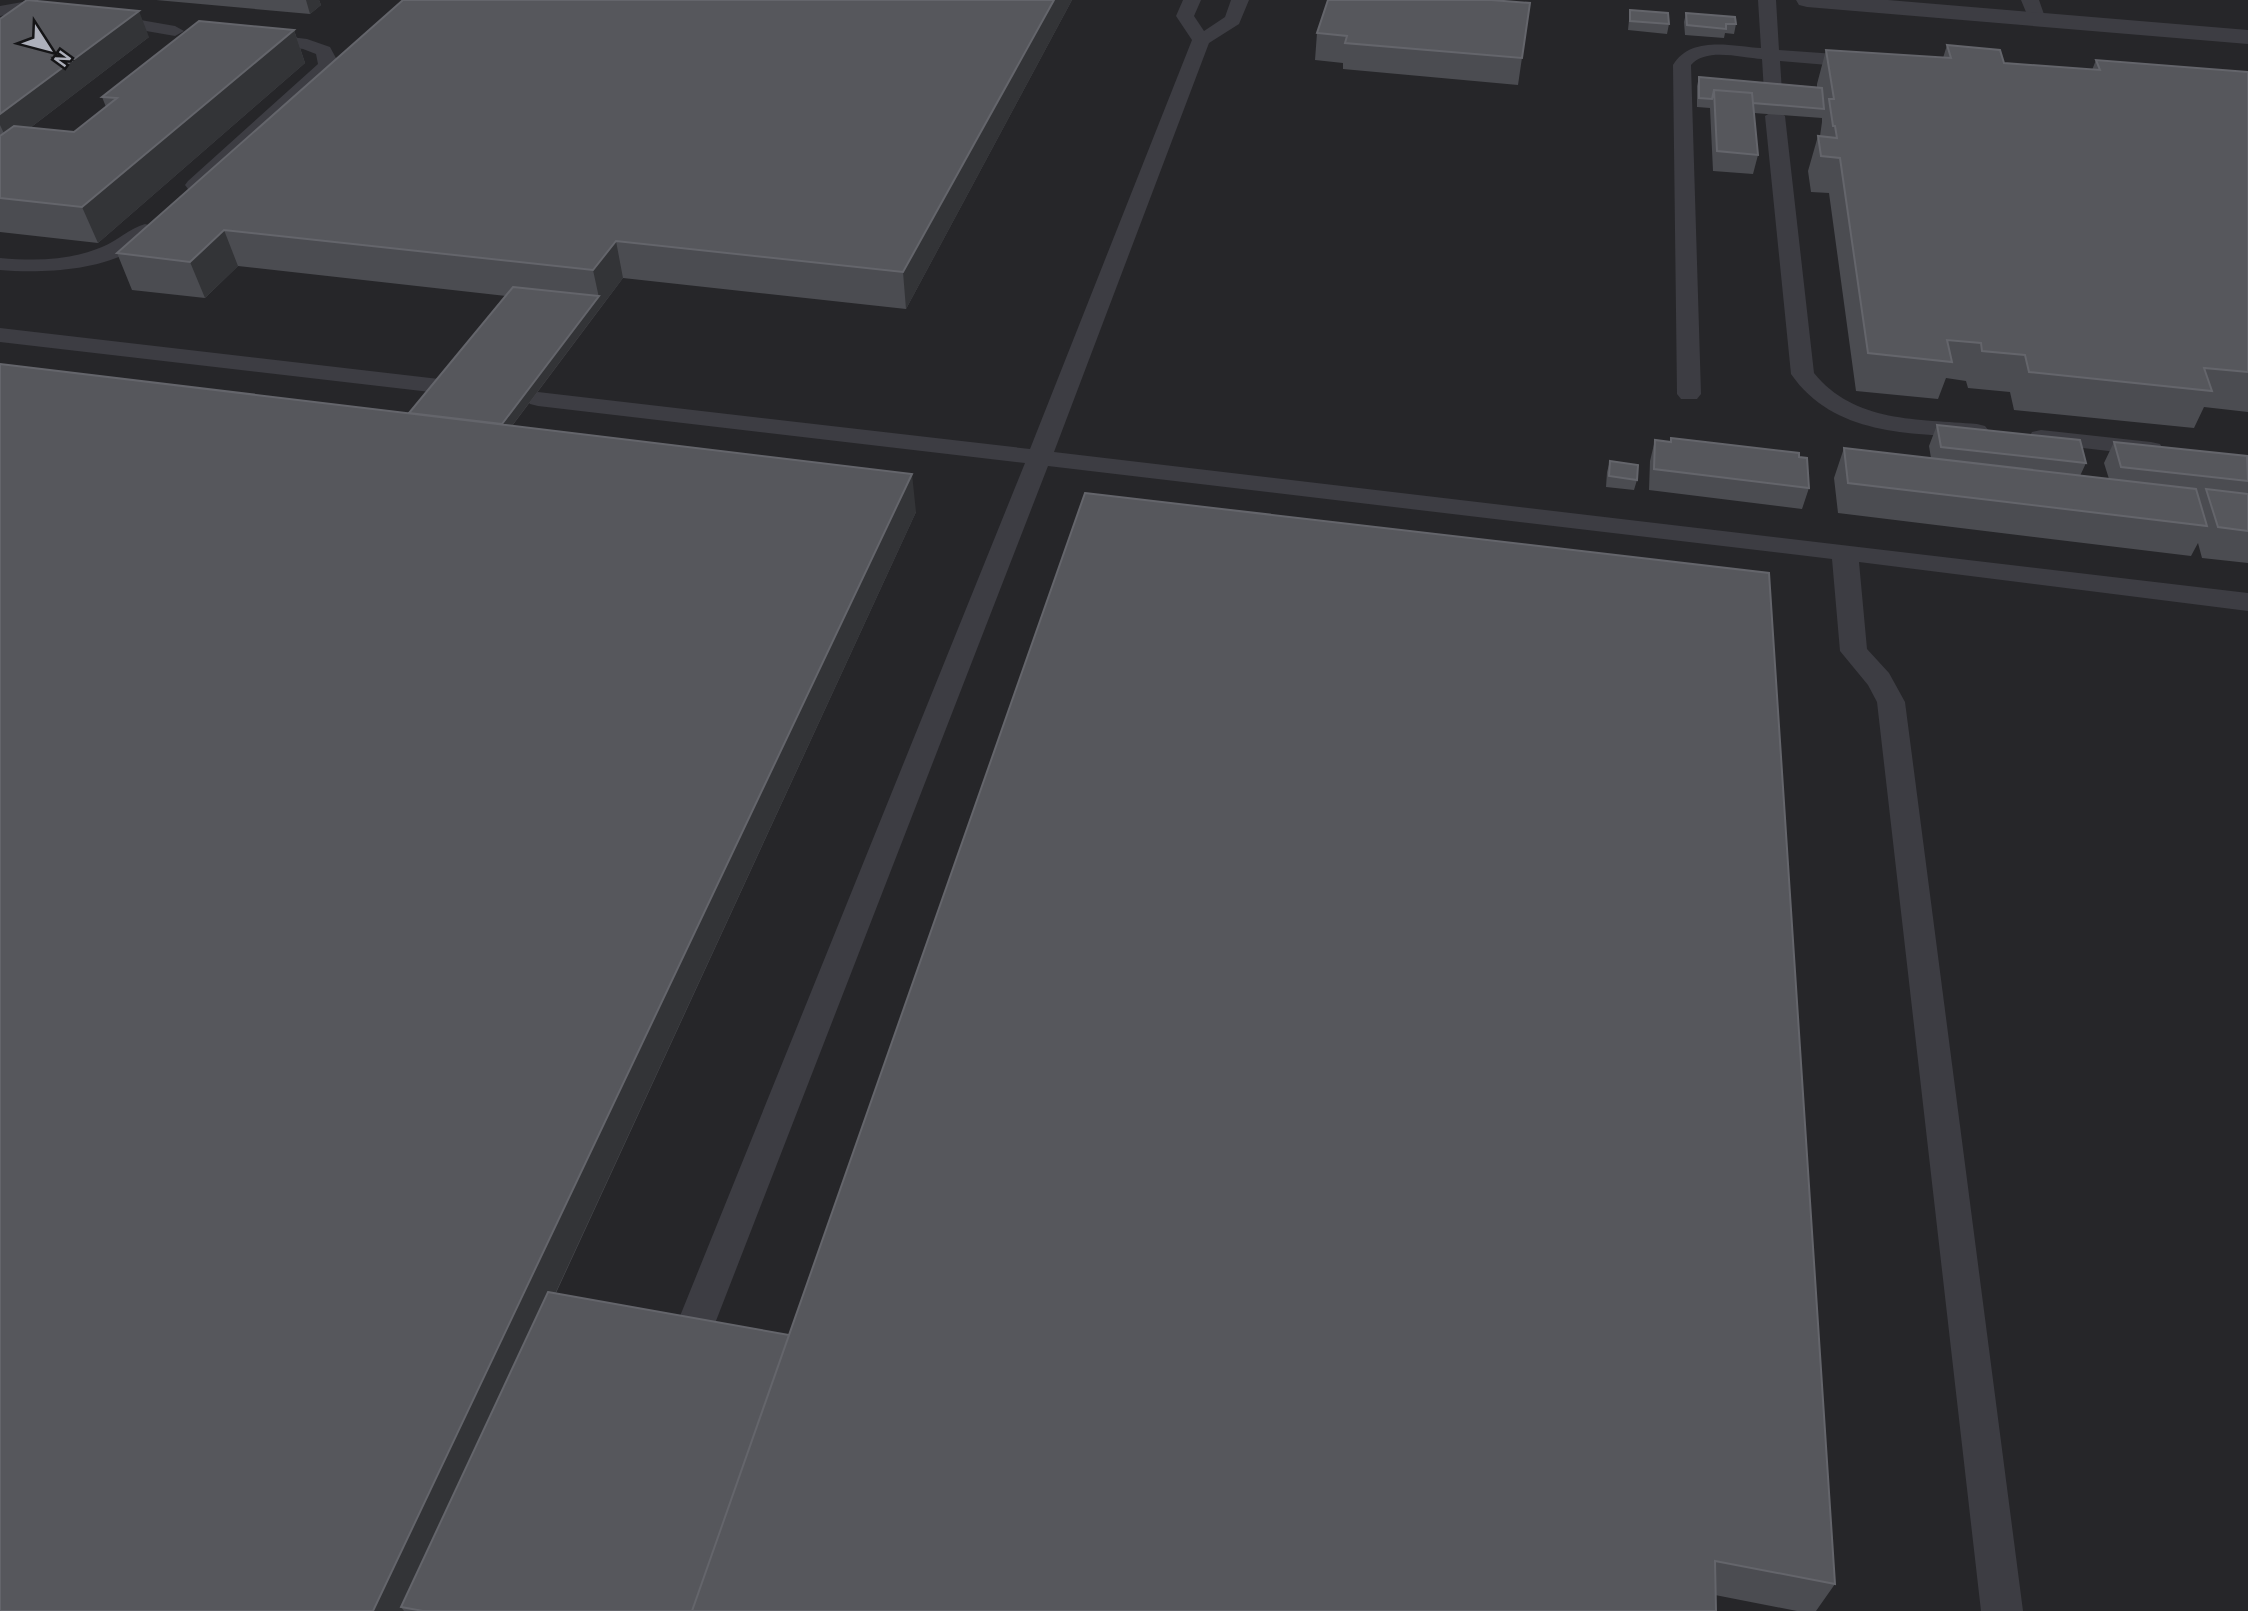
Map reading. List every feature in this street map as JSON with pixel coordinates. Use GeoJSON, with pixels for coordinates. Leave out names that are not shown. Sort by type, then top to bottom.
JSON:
{"type":"FeatureCollection","features":[{"type":"Feature","properties":{"kind":"street"},"geometry":{"type":"LineString","coordinates":[[1807,0],[2033,10],[2248,37]]}},
{"type":"Feature","properties":{"kind":"lane"},"geometry":{"type":"LineString","coordinates":[[1192,0],[1185,16],[1201,40]]}},
{"type":"Feature","properties":{"kind":"lane"},"geometry":{"type":"LineString","coordinates":[[695,1325],[1201,40],[1233,20],[1240,0]]}},
{"type":"Feature","properties":{"kind":"lane"},"geometry":{"type":"LineString","coordinates":[[1767,0],[1773,92]]}},
{"type":"Feature","properties":{"kind":"lane"},"geometry":{"type":"LineString","coordinates":[[0,11],[28,6],[68,13]]}},
{"type":"Feature","properties":{"kind":"lane"},"geometry":{"type":"LineString","coordinates":[[95,17],[175,31]]}},
{"type":"Feature","properties":{"kind":"lane"},"geometry":{"type":"LineString","coordinates":[[176,202],[328,60],[324,51],[307,44],[244,37]]}},
{"type":"Feature","properties":{"kind":"lane"},"geometry":{"type":"LineString","coordinates":[[1689,394],[1682,65],[1689,55],[1703,51],[1880,63]]}},
{"type":"Feature","properties":{"kind":"lane"},"geometry":{"type":"LineString","coordinates":[[1775,116],[1803,374],[1811,388],[1825,400],[1846,411],[1870,418],[2180,452]]}},
{"type":"Feature","properties":{"kind":"lane"},"geometry":{"type":"LineString","coordinates":[[0,264],[51,267],[72,265],[111,251],[145,230]]}},
{"type":"Feature","properties":{"kind":"lane"},"geometry":{"type":"LineString","coordinates":[[0,335],[439,386]]}},
{"type":"Feature","properties":{"kind":"lane"},"geometry":{"type":"LineString","coordinates":[[538,398],[2248,602]]}},
{"type":"Feature","properties":{"kind":"lane"},"geometry":{"type":"LineString","coordinates":[[1845,554],[1854,651],[1880,680],[1891,702],[2002,1611]]}},
{"type":"Feature","properties":{"kind":"shaded area"},"geometry":{"type":"Polygon","coordinates":[[[0,0],[2248,0],[2248,1611],[0,1611],[0,0]]]}},
{"type":"Feature","properties":{"kind":"building"},"geometry":{"type":"Polygon","coordinates":[[[27,0],[139,11],[0,114],[0,19],[27,0]]]}},
{"type":"Feature","properties":{"kind":"building"},"geometry":{"type":"Polygon","coordinates":[[[403,0],[1054,0],[903,272],[616,241],[593,270],[224,230],[190,262],[117,253],[403,0]]]}},
{"type":"Feature","properties":{"kind":"building"},"geometry":{"type":"Polygon","coordinates":[[[1328,0],[1491,0],[1530,3],[1522,58],[1345,43],[1347,36],[1317,33],[1328,0]]]}},
{"type":"Feature","properties":{"kind":"building"},"geometry":{"type":"Polygon","coordinates":[[[1630,10],[1668,13],[1669,24],[1630,21],[1630,10]]]}},
{"type":"Feature","properties":{"kind":"building"},"geometry":{"type":"Polygon","coordinates":[[[1686,13],[1735,17],[1736,24],[1726,24],[1726,29],[1687,25],[1686,13]]]}},
{"type":"Feature","properties":{"kind":"building"},"geometry":{"type":"Polygon","coordinates":[[[199,21],[294,30],[82,207],[0,198],[0,136],[14,126],[74,132],[117,98],[102,97],[199,21]]]}},
{"type":"Feature","properties":{"kind":"building"},"geometry":{"type":"Polygon","coordinates":[[[1947,45],[2000,50],[2004,63],[2100,70],[2096,60],[2248,72],[2248,372],[2204,368],[2212,391],[2029,372],[2025,355],[1982,351],[1981,343],[1947,340],[1952,362],[1868,353],[1840,158],[1821,156],[1818,136],[1837,138],[1829,99],[1834,99],[1826,50],[1951,58],[1947,45]]]}},
{"type":"Feature","properties":{"kind":"building"},"geometry":{"type":"Polygon","coordinates":[[[1699,77],[1822,88],[1824,109],[1753,103],[1752,93],[1714,90],[1712,99],[1699,98],[1699,77]]]}},
{"type":"Feature","properties":{"kind":"building"},"geometry":{"type":"Polygon","coordinates":[[[1714,90],[1752,93],[1758,155],[1717,151],[1714,90]]]}},
{"type":"Feature","properties":{"kind":"building"},"geometry":{"type":"Polygon","coordinates":[[[513,287],[599,296],[502,424],[409,413],[513,287]]]}},
{"type":"Feature","properties":{"kind":"building"},"geometry":{"type":"Polygon","coordinates":[[[0,364],[912,474],[373,1611],[0,1611],[0,364]]]}},
{"type":"Feature","properties":{"kind":"building"},"geometry":{"type":"Polygon","coordinates":[[[1937,425],[2080,440],[2086,463],[1941,447],[1937,425]]]}},
{"type":"Feature","properties":{"kind":"building"},"geometry":{"type":"Polygon","coordinates":[[[1671,438],[1799,453],[1799,457],[1807,458],[1809,488],[1654,469],[1655,440],[1671,442],[1671,438]]]}},
{"type":"Feature","properties":{"kind":"building"},"geometry":{"type":"Polygon","coordinates":[[[2114,442],[2247,456],[2248,481],[2121,467],[2114,442]]]}},
{"type":"Feature","properties":{"kind":"building"},"geometry":{"type":"Polygon","coordinates":[[[1844,448],[2196,489],[2207,526],[1848,483],[1844,448]]]}},
{"type":"Feature","properties":{"kind":"building"},"geometry":{"type":"Polygon","coordinates":[[[1610,461],[1638,465],[1637,480],[1609,476],[1610,461]]]}},
{"type":"Feature","properties":{"kind":"building"},"geometry":{"type":"Polygon","coordinates":[[[2206,489],[2248,494],[2248,531],[2218,527],[2206,489]]]}},
{"type":"Feature","properties":{"kind":"building"},"geometry":{"type":"Polygon","coordinates":[[[1085,493],[1769,573],[1835,1584],[1715,1561],[1716,1611],[692,1611],[1085,493]]]}},
{"type":"Feature","properties":{"kind":"building"},"geometry":{"type":"Polygon","coordinates":[[[548,1292],[789,1335],[692,1611],[423,1611],[401,1607],[548,1292]]]}}]}
